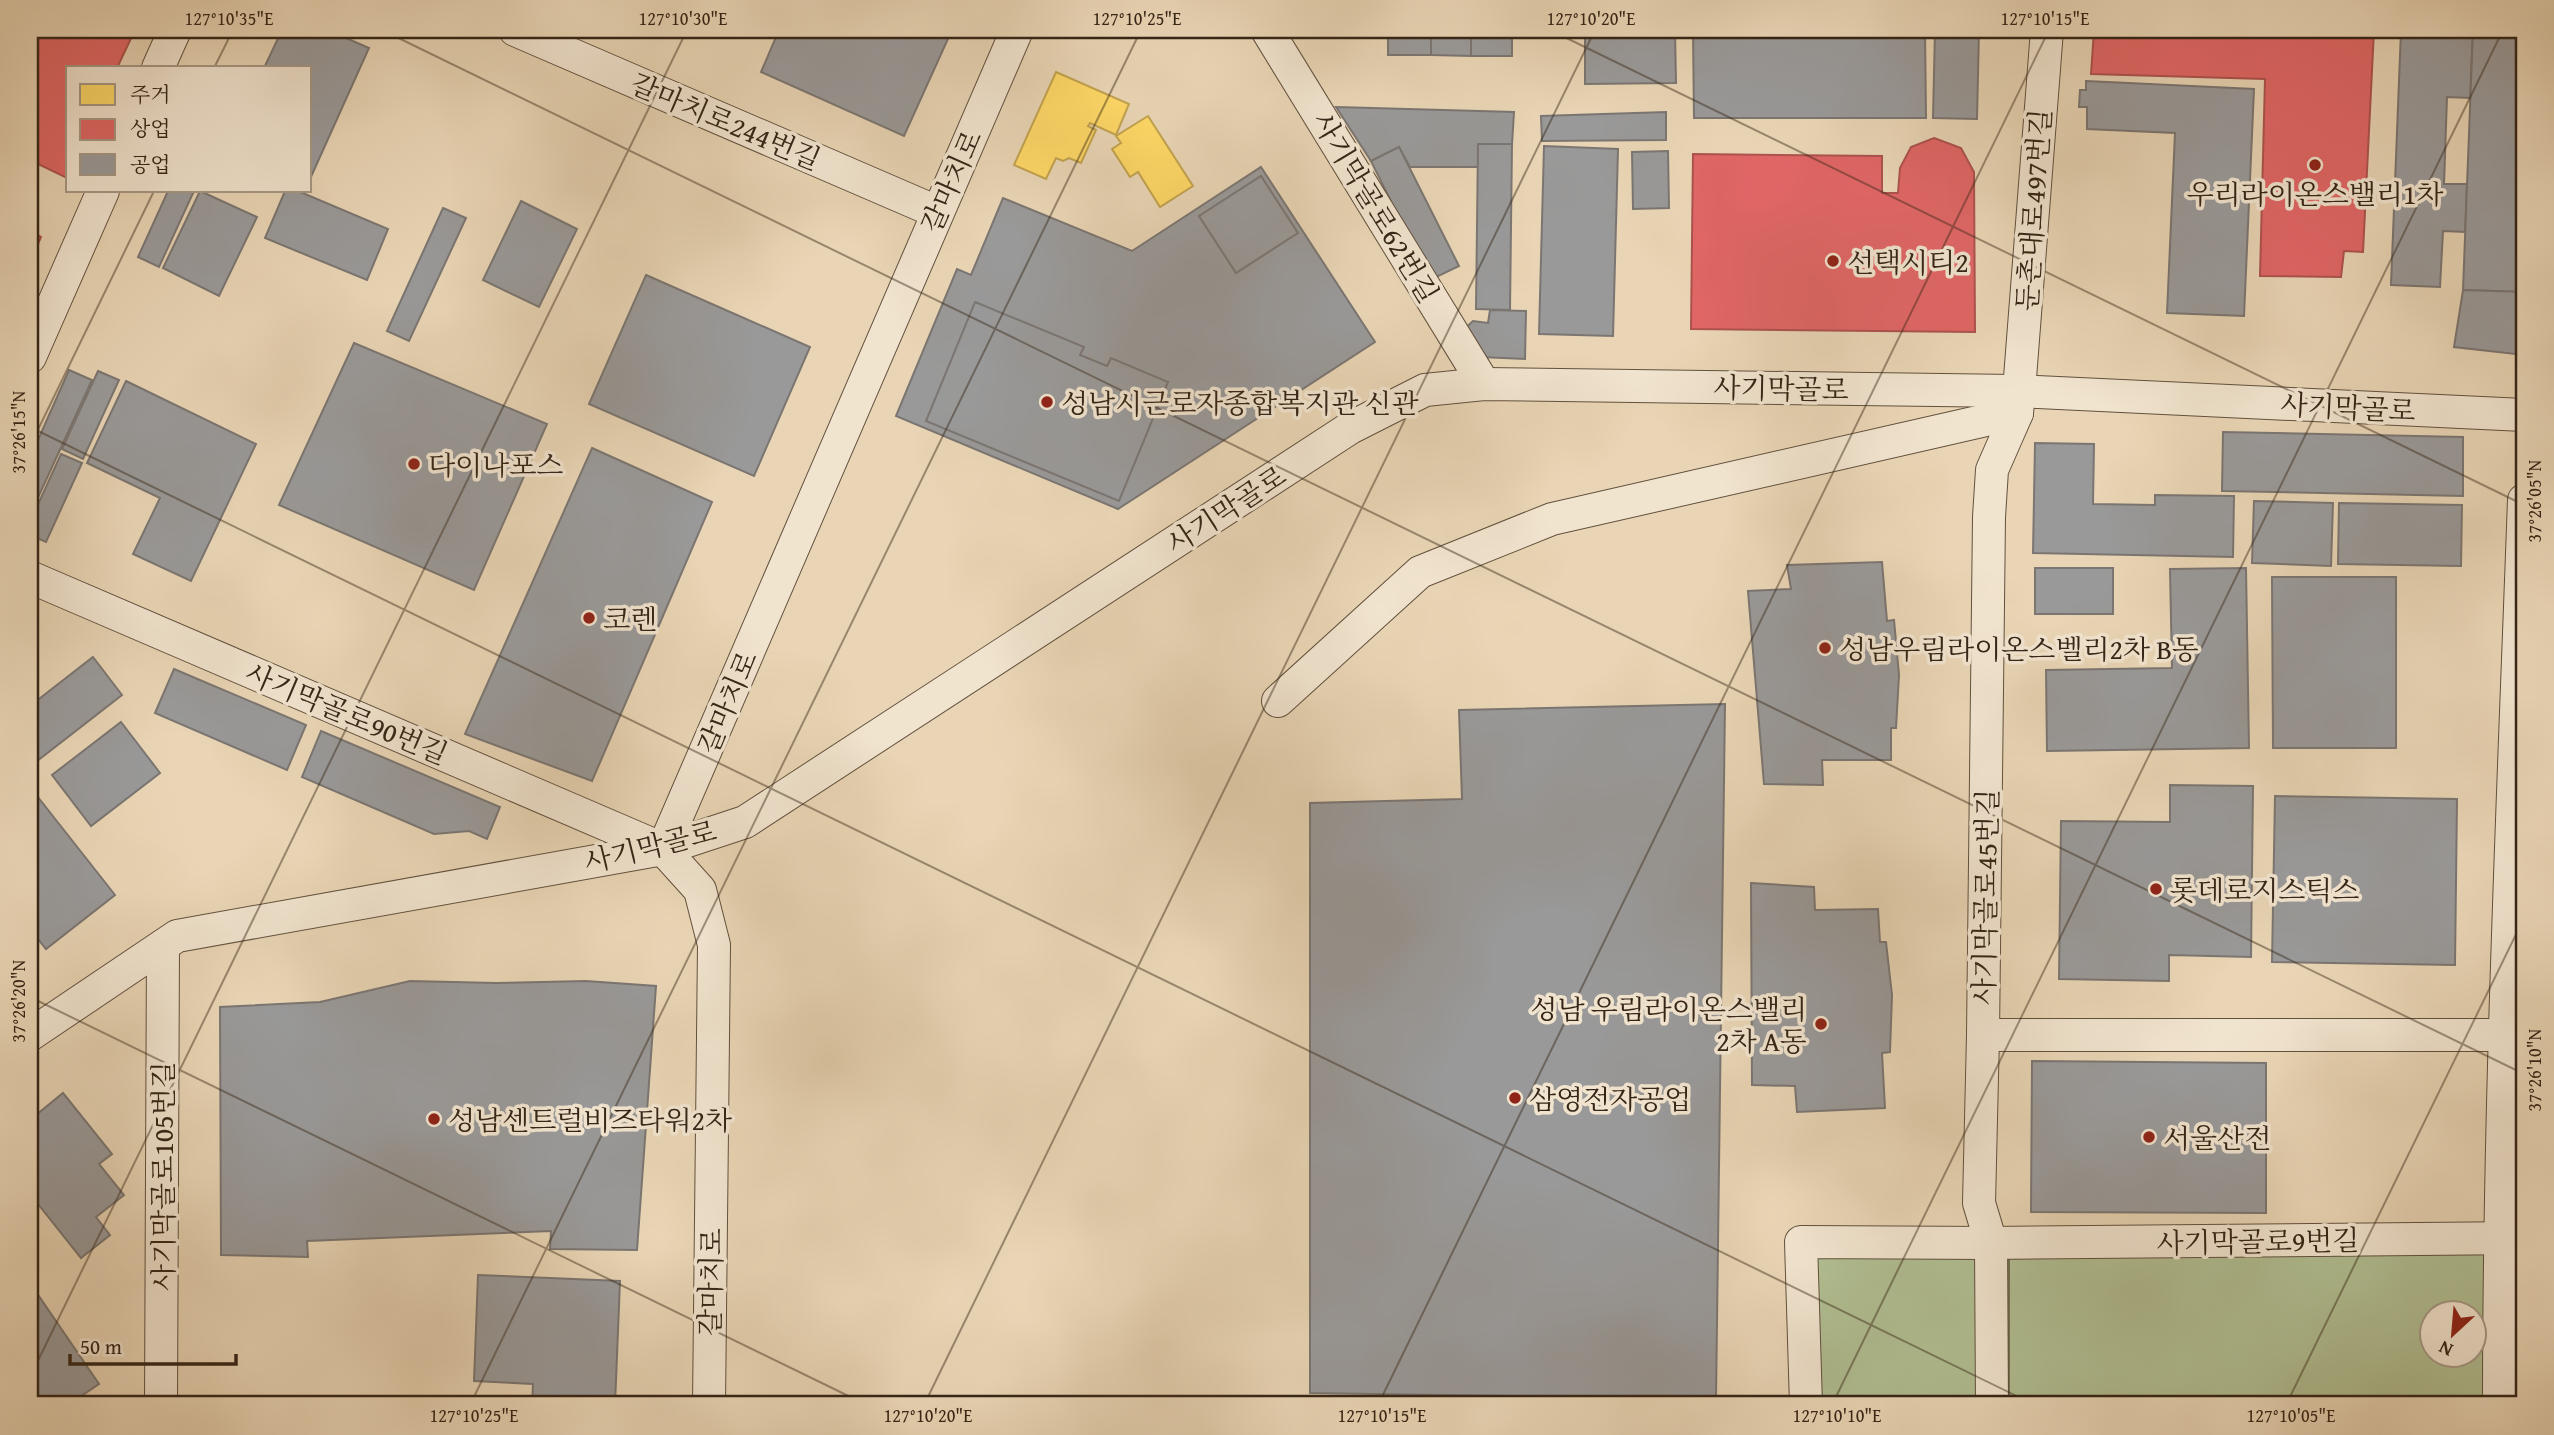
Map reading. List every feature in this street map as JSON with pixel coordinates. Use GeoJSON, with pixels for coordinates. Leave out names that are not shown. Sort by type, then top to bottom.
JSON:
{"type":"FeatureCollection","features":[{"type":"Feature","properties":{"kind":"street"},"geometry":{"type":"LineString","coordinates":[[159,66],[175,30]]}},
{"type":"Feature","properties":{"kind":"street","name":"갈마치로244번길"},"geometry":{"type":"LineString","coordinates":[[515,30],[937,212]]}},
{"type":"Feature","properties":{"kind":"street","name":"갈마치로"},"geometry":{"type":"LineString","coordinates":[[709,1405],[714,945],[700,890],[663,849],[1017,30]]}},
{"type":"Feature","properties":{"kind":"street","name":"사기막골로62번길"},"geometry":{"type":"LineString","coordinates":[[1267,30],[1484,384]]}},
{"type":"Feature","properties":{"kind":"street","name":"둔촌대로497번길"},"geometry":{"type":"LineString","coordinates":[[2018,402],[2047,30]]}},
{"type":"Feature","properties":{"kind":"street"},"geometry":{"type":"LineString","coordinates":[[30,356],[103,192]]}},
{"type":"Feature","properties":{"kind":"street","name":"사기막골로"},"geometry":{"type":"LineString","coordinates":[[30,1035],[177,936],[663,849],[745,822],[1350,428],[1425,390],[1484,384],[2524,415]]}},
{"type":"Feature","properties":{"kind":"street"},"geometry":{"type":"LineString","coordinates":[[1278,702],[1420,572],[1552,520],[2018,402]]}},
{"type":"Feature","properties":{"kind":"street","name":"사기막골로45번길"},"geometry":{"type":"LineString","coordinates":[[1992,1405],[1992,1243],[1979,1203],[1989,517],[1992,470],[2018,402]]}},
{"type":"Feature","properties":{"kind":"street"},"geometry":{"type":"LineString","coordinates":[[2499,1405],[2512,1238],[2524,500]]}},
{"type":"Feature","properties":{"kind":"street","name":"사기막골로90번길"},"geometry":{"type":"LineString","coordinates":[[30,577],[663,849]]}},
{"type":"Feature","properties":{"kind":"street","name":"사기막골로105번길"},"geometry":{"type":"LineString","coordinates":[[161,1405],[163,946]]}},
{"type":"Feature","properties":{"kind":"street"},"geometry":{"type":"LineString","coordinates":[[1983,1035],[2514,1035]]}},
{"type":"Feature","properties":{"kind":"street","name":"사기막골로9번길"},"geometry":{"type":"LineString","coordinates":[[1807,1405],[1801,1242],[2512,1238]]}},
{"type":"Feature","properties":{"kind":"green space"},"geometry":{"type":"Polygon","coordinates":[[[2499,1238],[2499,1405],[2009,1405],[2009,1245],[2499,1238]]]}},
{"type":"Feature","properties":{"kind":"green space"},"geometry":{"type":"Polygon","coordinates":[[[1801,1242],[1991,1243],[1996,1405],[1806,1405],[1801,1242]]]}},
{"type":"Feature","properties":{"kind":"green space"},"geometry":{"type":"Polygon","coordinates":[[[2524,1251],[2524,1405],[2518,1405],[2505,1389],[2502,1280],[2519,1254],[2524,1251]]]}},
{"type":"Feature","properties":{"kind":"building: 주거"},"geometry":{"type":"Polygon","coordinates":[[[1056,72],[1129,104],[1116,135],[1090,123],[1088,126],[1096,130],[1081,163],[1069,158],[1063,161],[1056,158],[1046,179],[1014,165],[1056,72]]]}},
{"type":"Feature","properties":{"kind":"building: 주거"},"geometry":{"type":"Polygon","coordinates":[[[1148,116],[1193,186],[1160,207],[1138,172],[1130,177],[1112,149],[1121,143],[1116,136],[1148,116]]]}},
{"type":"Feature","properties":{"kind":"building: 상업"},"geometry":{"type":"Polygon","coordinates":[[[30,30],[135,30],[118,66],[66,66],[66,178],[30,160],[30,30]]]}},
{"type":"Feature","properties":{"kind":"building: 상업","name":"우리라이온스밸리1차"},"geometry":{"type":"Polygon","coordinates":[[[2094,30],[2374,30],[2363,252],[2344,251],[2341,277],[2260,276],[2265,79],[2091,74],[2094,30]]]}},
{"type":"Feature","properties":{"kind":"building: 상업","name":"선택시티2"},"geometry":{"type":"Polygon","coordinates":[[[1934,138],[1961,148],[1974,172],[1975,332],[1691,329],[1693,154],[1882,156],[1882,193],[1898,193],[1900,168],[1911,147],[1934,138]]]}},
{"type":"Feature","properties":{"kind":"building: 상업"},"geometry":{"type":"Polygon","coordinates":[[[30,231],[41,237],[30,263],[30,231]]]}},
{"type":"Feature","properties":{"kind":"building: 공업"},"geometry":{"type":"Polygon","coordinates":[[[282,30],[328,30],[369,48],[312,175],[312,66],[265,66],[282,30]]]}},
{"type":"Feature","properties":{"kind":"building: 공업"},"geometry":{"type":"Polygon","coordinates":[[[779,30],[952,30],[904,136],[761,72],[779,30]]]}},
{"type":"Feature","properties":{"kind":"building: 공업"},"geometry":{"type":"Polygon","coordinates":[[[1388,30],[1431,30],[1431,55],[1388,55],[1388,30]]]}},
{"type":"Feature","properties":{"kind":"building: 공업"},"geometry":{"type":"Polygon","coordinates":[[[1431,30],[1471,30],[1471,56],[1431,55],[1431,30]]]}},
{"type":"Feature","properties":{"kind":"building: 공업"},"geometry":{"type":"Polygon","coordinates":[[[1471,30],[1512,30],[1512,56],[1471,56],[1471,30]]]}},
{"type":"Feature","properties":{"kind":"building: 공업"},"geometry":{"type":"Polygon","coordinates":[[[1585,30],[1675,30],[1676,83],[1585,84],[1585,30]]]}},
{"type":"Feature","properties":{"kind":"building: 공업"},"geometry":{"type":"Polygon","coordinates":[[[1693,30],[1925,30],[1926,118],[1694,118],[1693,30]]]}},
{"type":"Feature","properties":{"kind":"building: 공업"},"geometry":{"type":"Polygon","coordinates":[[[1935,30],[1979,30],[1977,119],[1933,118],[1935,30]]]}},
{"type":"Feature","properties":{"kind":"building: 공업"},"geometry":{"type":"Polygon","coordinates":[[[2401,30],[2473,30],[2470,98],[2447,97],[2444,184],[2467,184],[2465,232],[2443,231],[2440,287],[2391,285],[2401,30]]]}},
{"type":"Feature","properties":{"kind":"building: 공업"},"geometry":{"type":"Polygon","coordinates":[[[2473,30],[2524,30],[2524,292],[2463,290],[2473,30]]]}},
{"type":"Feature","properties":{"kind":"building: 공업"},"geometry":{"type":"Polygon","coordinates":[[[2086,81],[2254,89],[2244,316],[2167,313],[2175,133],[2087,129],[2087,107],[2079,107],[2080,90],[2086,90],[2086,81]]]}},
{"type":"Feature","properties":{"kind":"building: 공업"},"geometry":{"type":"Polygon","coordinates":[[[1336,107],[1514,112],[1512,144],[1478,144],[1478,167],[1410,167],[1399,147],[1371,161],[1336,107]]]}},
{"type":"Feature","properties":{"kind":"building: 공업"},"geometry":{"type":"Polygon","coordinates":[[[1666,112],[1666,140],[1542,141],[1541,116],[1666,112]]]}},
{"type":"Feature","properties":{"kind":"building: 공업"},"geometry":{"type":"Polygon","coordinates":[[[1478,144],[1512,144],[1510,310],[1476,309],[1478,144]]]}},
{"type":"Feature","properties":{"kind":"building: 공업"},"geometry":{"type":"Polygon","coordinates":[[[1544,146],[1618,149],[1613,336],[1539,334],[1544,146]]]}},
{"type":"Feature","properties":{"kind":"building: 공업"},"geometry":{"type":"Polygon","coordinates":[[[1399,147],[1459,266],[1430,280],[1371,161],[1399,147]]]}},
{"type":"Feature","properties":{"kind":"building: 공업"},"geometry":{"type":"Polygon","coordinates":[[[1668,151],[1669,208],[1633,209],[1632,152],[1668,151]]]}},
{"type":"Feature","properties":{"kind":"building: 공업"},"geometry":{"type":"Polygon","coordinates":[[[1261,167],[1375,342],[1118,509],[896,416],[957,269],[971,275],[1003,198],[1132,251],[1261,167]]]}},
{"type":"Feature","properties":{"kind":"building: 공업"},"geometry":{"type":"Polygon","coordinates":[[[1261,176],[1298,233],[1236,273],[1199,216],[1261,176]]]}},
{"type":"Feature","properties":{"kind":"building: 공업"},"geometry":{"type":"Polygon","coordinates":[[[168,192],[194,192],[159,267],[138,257],[168,192]]]}},
{"type":"Feature","properties":{"kind":"building: 공업"},"geometry":{"type":"Polygon","coordinates":[[[200,192],[257,217],[219,296],[163,268],[200,192]]]}},
{"type":"Feature","properties":{"kind":"building: 공업"},"geometry":{"type":"Polygon","coordinates":[[[285,192],[300,192],[388,229],[367,280],[265,238],[285,192]]]}},
{"type":"Feature","properties":{"kind":"building: 공업"},"geometry":{"type":"Polygon","coordinates":[[[521,201],[577,229],[539,307],[483,280],[521,201]]]}},
{"type":"Feature","properties":{"kind":"building: 공업"},"geometry":{"type":"Polygon","coordinates":[[[443,208],[466,218],[409,341],[387,331],[443,208]]]}},
{"type":"Feature","properties":{"kind":"building: 공업"},"geometry":{"type":"Polygon","coordinates":[[[646,275],[810,347],[754,476],[589,404],[646,275]]]}},
{"type":"Feature","properties":{"kind":"building: 공업"},"geometry":{"type":"Polygon","coordinates":[[[2463,290],[2524,292],[2524,355],[2454,347],[2463,290]]]}},
{"type":"Feature","properties":{"kind":"building: 공업","name":"성남시근로자종합복지관 신관"},"geometry":{"type":"Polygon","coordinates":[[[975,302],[1084,347],[1080,355],[1107,366],[1111,358],[1168,382],[1119,501],[926,421],[975,302]]]}},
{"type":"Feature","properties":{"kind":"building: 공업"},"geometry":{"type":"Polygon","coordinates":[[[1490,310],[1526,311],[1525,359],[1480,357],[1460,333],[1473,321],[1488,323],[1490,310]]]}},
{"type":"Feature","properties":{"kind":"building: 공업","name":"다이나포스"},"geometry":{"type":"Polygon","coordinates":[[[354,343],[547,424],[474,590],[279,505],[354,343]]]}},
{"type":"Feature","properties":{"kind":"building: 공업"},"geometry":{"type":"Polygon","coordinates":[[[69,370],[92,380],[30,515],[30,458],[69,370]]]}},
{"type":"Feature","properties":{"kind":"building: 공업"},"geometry":{"type":"Polygon","coordinates":[[[98,371],[119,380],[83,459],[62,449],[98,371]]]}},
{"type":"Feature","properties":{"kind":"building: 공업"},"geometry":{"type":"Polygon","coordinates":[[[126,381],[256,444],[191,581],[133,554],[160,498],[87,463],[126,381]]]}},
{"type":"Feature","properties":{"kind":"building: 공업"},"geometry":{"type":"Polygon","coordinates":[[[2223,432],[2463,437],[2463,496],[2222,491],[2223,432]]]}},
{"type":"Feature","properties":{"kind":"building: 공업"},"geometry":{"type":"Polygon","coordinates":[[[30,439],[36,441],[30,456],[30,439]]]}},
{"type":"Feature","properties":{"kind":"building: 공업"},"geometry":{"type":"Polygon","coordinates":[[[2035,443],[2094,444],[2093,504],[2155,505],[2155,495],[2234,496],[2233,557],[2033,553],[2035,443]]]}},
{"type":"Feature","properties":{"kind":"building: 공업","name":"코렌"},"geometry":{"type":"Polygon","coordinates":[[[592,448],[712,502],[592,781],[465,734],[592,448]]]}},
{"type":"Feature","properties":{"kind":"building: 공업"},"geometry":{"type":"Polygon","coordinates":[[[61,454],[82,463],[46,542],[30,535],[30,522],[61,454]]]}},
{"type":"Feature","properties":{"kind":"building: 공업"},"geometry":{"type":"Polygon","coordinates":[[[2254,501],[2333,503],[2331,566],[2252,563],[2254,501]]]}},
{"type":"Feature","properties":{"kind":"building: 공업"},"geometry":{"type":"Polygon","coordinates":[[[2339,503],[2462,505],[2461,566],[2338,564],[2339,503]]]}},
{"type":"Feature","properties":{"kind":"building: 공업","name":"성남우림라이온스벨리2차 B동"},"geometry":{"type":"Polygon","coordinates":[[[1882,562],[1887,621],[1894,620],[1899,675],[1896,728],[1891,728],[1891,760],[1822,760],[1823,785],[1764,784],[1748,591],[1791,589],[1787,565],[1882,562]]]}},
{"type":"Feature","properties":{"kind":"building: 공업"},"geometry":{"type":"Polygon","coordinates":[[[2035,568],[2113,568],[2113,614],[2035,614],[2035,568]]]}},
{"type":"Feature","properties":{"kind":"building: 공업"},"geometry":{"type":"Polygon","coordinates":[[[2246,568],[2249,748],[2047,751],[2046,670],[2172,668],[2170,569],[2246,568]]]}},
{"type":"Feature","properties":{"kind":"building: 공업"},"geometry":{"type":"Polygon","coordinates":[[[2272,577],[2396,577],[2396,748],[2273,748],[2272,577]]]}},
{"type":"Feature","properties":{"kind":"building: 공업"},"geometry":{"type":"Polygon","coordinates":[[[93,657],[122,695],[37,761],[30,752],[30,706],[93,657]]]}},
{"type":"Feature","properties":{"kind":"building: 공업"},"geometry":{"type":"Polygon","coordinates":[[[174,669],[306,725],[287,770],[155,713],[174,669]]]}},
{"type":"Feature","properties":{"kind":"building: 공업","name":"삼영전자공업"},"geometry":{"type":"Polygon","coordinates":[[[1725,704],[1716,1399],[1310,1393],[1310,803],[1462,799],[1459,710],[1725,704]]]}},
{"type":"Feature","properties":{"kind":"building: 공업"},"geometry":{"type":"Polygon","coordinates":[[[121,722],[160,773],[91,826],[52,775],[121,722]]]}},
{"type":"Feature","properties":{"kind":"building: 공업"},"geometry":{"type":"Polygon","coordinates":[[[321,731],[500,807],[487,839],[469,831],[434,834],[302,777],[321,731]]]}},
{"type":"Feature","properties":{"kind":"building: 공업","name":"롯데로지스틱스"},"geometry":{"type":"Polygon","coordinates":[[[2170,785],[2253,786],[2251,957],[2169,955],[2169,981],[2059,979],[2061,821],[2170,822],[2170,785]]]}},
{"type":"Feature","properties":{"kind":"building: 공업"},"geometry":{"type":"Polygon","coordinates":[[[30,787],[115,895],[46,949],[30,929],[30,787]]]}},
{"type":"Feature","properties":{"kind":"building: 공업"},"geometry":{"type":"Polygon","coordinates":[[[2275,796],[2457,799],[2455,965],[2272,962],[2275,796]]]}},
{"type":"Feature","properties":{"kind":"building: 공업","name":"성남 우림라이온스밸리 2차 A동"},"geometry":{"type":"Polygon","coordinates":[[[1751,883],[1814,887],[1815,910],[1878,909],[1880,942],[1886,942],[1892,995],[1890,1052],[1882,1053],[1885,1108],[1797,1112],[1795,1086],[1752,1085],[1751,883]]]}},
{"type":"Feature","properties":{"kind":"building: 공업","name":"성남센트럴비즈타워2차"},"geometry":{"type":"Polygon","coordinates":[[[410,981],[586,981],[656,986],[637,1250],[550,1249],[551,1231],[307,1241],[308,1257],[221,1255],[220,1007],[320,1002],[410,981]]]}},
{"type":"Feature","properties":{"kind":"building: 공업","name":"서울산전"},"geometry":{"type":"Polygon","coordinates":[[[2032,1061],[2266,1063],[2266,1213],[2031,1212],[2032,1061]]]}},
{"type":"Feature","properties":{"kind":"building: 공업"},"geometry":{"type":"Polygon","coordinates":[[[63,1093],[112,1154],[99,1164],[124,1195],[96,1217],[110,1235],[81,1258],[30,1194],[30,1120],[63,1093]]]}},
{"type":"Feature","properties":{"kind":"building: 공업"},"geometry":{"type":"Polygon","coordinates":[[[478,1275],[620,1281],[615,1405],[532,1405],[533,1384],[474,1381],[478,1275]]]}},
{"type":"Feature","properties":{"kind":"building: 공업"},"geometry":{"type":"Polygon","coordinates":[[[30,1283],[99,1384],[68,1405],[30,1405],[30,1283]]]}},
{"type":"Feature","properties":{"kind":"place","name":"우리라이온스밸리1차"},"geometry":{"type":"Point","coordinates":[2315,165]}},
{"type":"Feature","properties":{"kind":"place","name":"선택시티2"},"geometry":{"type":"Point","coordinates":[1833,261]}},
{"type":"Feature","properties":{"kind":"place","name":"성남시근로자종합복지관 신관"},"geometry":{"type":"Point","coordinates":[1047,402]}},
{"type":"Feature","properties":{"kind":"place","name":"다이나포스"},"geometry":{"type":"Point","coordinates":[414,464]}},
{"type":"Feature","properties":{"kind":"place","name":"코렌"},"geometry":{"type":"Point","coordinates":[589,618]}},
{"type":"Feature","properties":{"kind":"place","name":"성남우림라이온스벨리2차 B동"},"geometry":{"type":"Point","coordinates":[1825,648]}},
{"type":"Feature","properties":{"kind":"place","name":"롯데로지스틱스"},"geometry":{"type":"Point","coordinates":[2156,889]}},
{"type":"Feature","properties":{"kind":"place","name":"성남 우림라이온스밸리 2차 A동"},"geometry":{"type":"Point","coordinates":[1821,1024]}},
{"type":"Feature","properties":{"kind":"place","name":"삼영전자공업"},"geometry":{"type":"Point","coordinates":[1515,1098]}},
{"type":"Feature","properties":{"kind":"place","name":"성남센트럴비즈타워2차"},"geometry":{"type":"Point","coordinates":[434,1119]}},
{"type":"Feature","properties":{"kind":"place","name":"서울산전"},"geometry":{"type":"Point","coordinates":[2149,1137]}}]}
